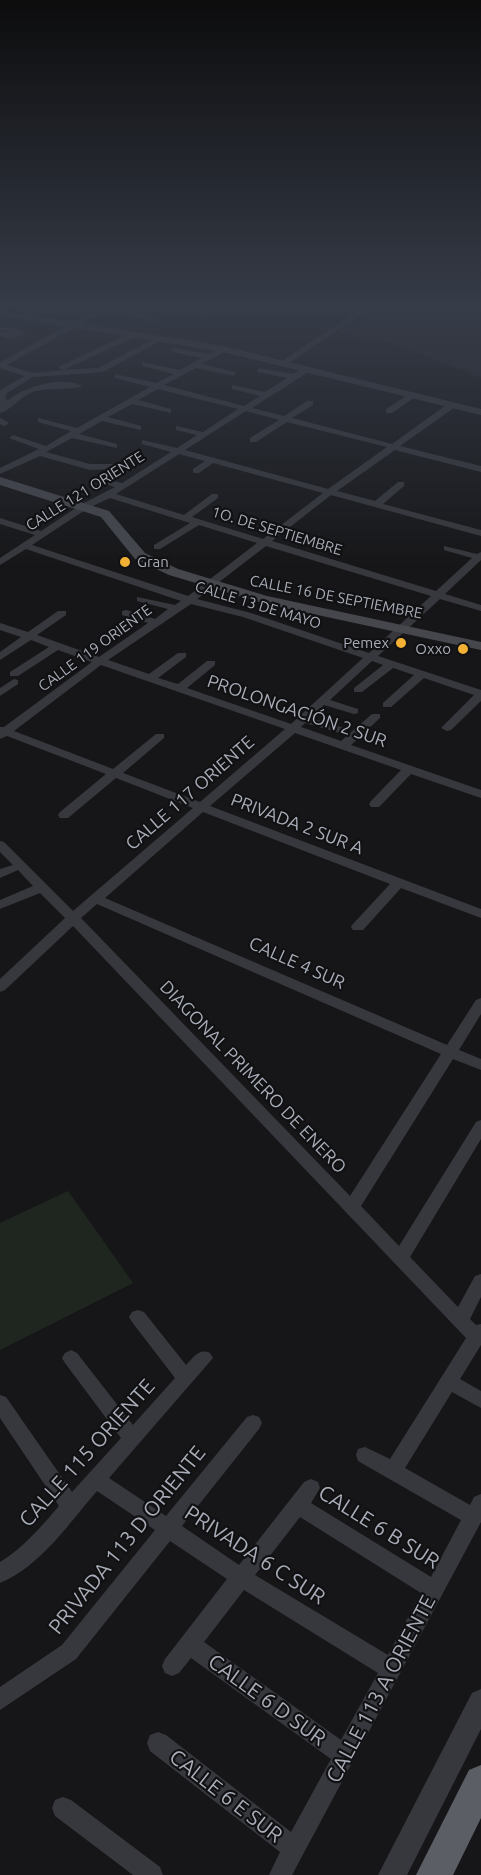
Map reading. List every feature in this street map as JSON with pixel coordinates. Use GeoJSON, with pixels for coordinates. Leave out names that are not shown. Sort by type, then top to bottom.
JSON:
{"type":"FeatureCollection","features":[{"type":"Feature","properties":{"kind":"highway"},"geometry":{"type":"LineString","coordinates":[[434,1875],[481,1782]]}},
{"type":"Feature","properties":{"kind":"main road","name":"CALLE 16 DE SEPTIEMBRE"},"geometry":{"type":"LineString","coordinates":[[3,471],[90,504],[114,523],[139,556],[153,565],[212,582],[481,638]]}},
{"type":"Feature","properties":{"kind":"main road","name":"CALLE 16 DE SEPTIEMBRE"},"geometry":{"type":"LineString","coordinates":[[0,481],[90,504]]}},
{"type":"Feature","properties":{"kind":"main road","name":"CALLE 16 DE SEPTIEMBRE"},"geometry":{"type":"LineString","coordinates":[[408,623],[481,646]]}},
{"type":"Feature","properties":{"kind":"street"},"geometry":{"type":"LineString","coordinates":[[3,410],[4,392]]}},
{"type":"Feature","properties":{"kind":"street"},"geometry":{"type":"LineString","coordinates":[[3,410],[18,395],[27,392]]}},
{"type":"Feature","properties":{"kind":"street"},"geometry":{"type":"LineString","coordinates":[[0,464],[3,471],[149,392]]}},
{"type":"Feature","properties":{"kind":"street"},"geometry":{"type":"LineString","coordinates":[[175,392],[481,469]]}},
{"type":"Feature","properties":{"kind":"street"},"geometry":{"type":"LineString","coordinates":[[253,392],[267,395]]}},
{"type":"Feature","properties":{"kind":"street","name":"CALLE 121 ORIENTE"},"geometry":{"type":"LineString","coordinates":[[2,558],[25,546],[90,504],[109,495],[273,392]]}},
{"type":"Feature","properties":{"kind":"street"},"geometry":{"type":"LineString","coordinates":[[400,392],[481,412]]}},
{"type":"Feature","properties":{"kind":"street"},"geometry":{"type":"LineString","coordinates":[[389,411],[414,395]]}},
{"type":"Feature","properties":{"kind":"street"},"geometry":{"type":"LineString","coordinates":[[131,401],[168,411]]}},
{"type":"Feature","properties":{"kind":"street"},"geometry":{"type":"LineString","coordinates":[[253,440],[310,403]]}},
{"type":"Feature","properties":{"kind":"street","name":"CALLE 119 ORIENTE"},"geometry":{"type":"LineString","coordinates":[[2,733],[101,660],[189,600],[392,446],[452,405]]}},
{"type":"Feature","properties":{"kind":"street"},"geometry":{"type":"LineString","coordinates":[[101,418],[138,428]]}},
{"type":"Feature","properties":{"kind":"street"},"geometry":{"type":"LineString","coordinates":[[41,420],[114,446]]}},
{"type":"Feature","properties":{"kind":"street"},"geometry":{"type":"LineString","coordinates":[[179,428],[205,435]]}},
{"type":"Feature","properties":{"kind":"street"},"geometry":{"type":"LineString","coordinates":[[14,438],[43,451],[90,467]]}},
{"type":"Feature","properties":{"kind":"street"},"geometry":{"type":"LineString","coordinates":[[145,442],[481,533]]}},
{"type":"Feature","properties":{"kind":"street"},"geometry":{"type":"LineString","coordinates":[[196,471],[212,460]]}},
{"type":"Feature","properties":{"kind":"street"},"geometry":{"type":"LineString","coordinates":[[102,480],[122,486]]}},
{"type":"Feature","properties":{"kind":"street"},"geometry":{"type":"LineString","coordinates":[[377,504],[401,484]]}},
{"type":"Feature","properties":{"kind":"street","name":"1O. DE SEPTIEMBRE"},"geometry":{"type":"LineString","coordinates":[[109,495],[481,608]]}},
{"type":"Feature","properties":{"kind":"street"},"geometry":{"type":"LineString","coordinates":[[185,518],[215,496]]}},
{"type":"Feature","properties":{"kind":"street"},"geometry":{"type":"LineString","coordinates":[[0,521],[42,534]]}},
{"type":"Feature","properties":{"kind":"street"},"geometry":{"type":"LineString","coordinates":[[157,547],[198,522]]}},
{"type":"Feature","properties":{"kind":"street","name":"CALLE 13 DE MAYO"},"geometry":{"type":"LineString","coordinates":[[25,546],[189,600],[247,615],[481,694]]}},
{"type":"Feature","properties":{"kind":"street"},"geometry":{"type":"LineString","coordinates":[[447,548],[480,556]]}},
{"type":"Feature","properties":{"kind":"street","name":"CALLE 117 ORIENTE"},"geometry":{"type":"LineString","coordinates":[[0,987],[74,918],[292,729],[480,556]]}},
{"type":"Feature","properties":{"kind":"street"},"geometry":{"type":"LineString","coordinates":[[141,599],[175,608]]}},
{"type":"Feature","properties":{"kind":"street"},"geometry":{"type":"LineString","coordinates":[[0,657],[62,613]]}},
{"type":"Feature","properties":{"kind":"street"},"geometry":{"type":"LineString","coordinates":[[126,613],[155,622]]}},
{"type":"Feature","properties":{"kind":"street","name":"PROLONGACIÓN 2 SUR"},"geometry":{"type":"LineString","coordinates":[[2,628],[101,660],[292,729],[480,792]]}},
{"type":"Feature","properties":{"kind":"street"},"geometry":{"type":"LineString","coordinates":[[0,693],[14,678],[57,646]]}},
{"type":"Feature","properties":{"kind":"street"},"geometry":{"type":"LineString","coordinates":[[149,678],[182,655]]}},
{"type":"Feature","properties":{"kind":"street"},"geometry":{"type":"LineString","coordinates":[[179,689],[211,663]]}},
{"type":"Feature","properties":{"kind":"street"},"geometry":{"type":"LineString","coordinates":[[358,690],[391,664]]}},
{"type":"Feature","properties":{"kind":"street"},"geometry":{"type":"LineString","coordinates":[[387,705],[421,675]]}},
{"type":"Feature","properties":{"kind":"street"},"geometry":{"type":"LineString","coordinates":[[447,728],[481,694]]}},
{"type":"Feature","properties":{"kind":"street"},"geometry":{"type":"LineString","coordinates":[[322,701],[354,711]]}},
{"type":"Feature","properties":{"kind":"street"},"geometry":{"type":"LineString","coordinates":[[343,746],[376,716]]}},
{"type":"Feature","properties":{"kind":"street"},"geometry":{"type":"LineString","coordinates":[[303,718],[340,730]]}},
{"type":"Feature","properties":{"kind":"street","name":"PRIVADA 2 SUR A"},"geometry":{"type":"LineString","coordinates":[[2,733],[115,773],[481,914]]}},
{"type":"Feature","properties":{"kind":"street"},"geometry":{"type":"LineString","coordinates":[[64,815],[159,736]]}},
{"type":"Feature","properties":{"kind":"street"},"geometry":{"type":"LineString","coordinates":[[375,804],[409,769]]}},
{"type":"Feature","properties":{"kind":"street","name":"DIAGONAL PRIMERO DE ENERO"},"geometry":{"type":"LineString","coordinates":[[0,845],[74,918],[460,1321],[479,1333]]}},
{"type":"Feature","properties":{"kind":"street"},"geometry":{"type":"LineString","coordinates":[[358,927],[398,883]]}},
{"type":"Feature","properties":{"kind":"street"},"geometry":{"type":"LineString","coordinates":[[0,905],[42,887]]}},
{"type":"Feature","properties":{"kind":"street","name":"CALLE 4 SUR"},"geometry":{"type":"LineString","coordinates":[[96,899],[481,1065]]}},
{"type":"Feature","properties":{"kind":"street"},"geometry":{"type":"LineString","coordinates":[[351,1208],[481,1003]]}},
{"type":"Feature","properties":{"kind":"street"},"geometry":{"type":"LineString","coordinates":[[400,1259],[481,1126]]}},
{"type":"Feature","properties":{"kind":"street"},"geometry":{"type":"LineString","coordinates":[[460,1321],[481,1281]]}},
{"type":"Feature","properties":{"kind":"street"},"geometry":{"type":"LineString","coordinates":[[138,1317],[186,1378]]}},
{"type":"Feature","properties":{"kind":"street"},"geometry":{"type":"LineString","coordinates":[[393,1471],[479,1333]]}},
{"type":"Feature","properties":{"kind":"street"},"geometry":{"type":"LineString","coordinates":[[71,1358],[132,1438]]}},
{"type":"Feature","properties":{"kind":"street","name":"CALLE 115 ORIENTE"},"geometry":{"type":"LineString","coordinates":[[0,1573],[21,1560],[204,1358]]}},
{"type":"Feature","properties":{"kind":"street"},"geometry":{"type":"LineString","coordinates":[[448,1381],[481,1400]]}},
{"type":"Feature","properties":{"kind":"street"},"geometry":{"type":"LineString","coordinates":[[0,1403],[70,1506]]}},
{"type":"Feature","properties":{"kind":"street","name":"PRIVADA 113 D ORIENTE"},"geometry":{"type":"LineString","coordinates":[[0,1699],[69,1652],[253,1423]]}},
{"type":"Feature","properties":{"kind":"street"},"geometry":{"type":"LineString","coordinates":[[365,1455],[393,1471],[477,1510]]}},
{"type":"Feature","properties":{"kind":"street","name":"PRIVADA 6 C SUR"},"geometry":{"type":"LineString","coordinates":[[95,1479],[242,1578],[392,1669]]}},
{"type":"Feature","properties":{"kind":"street"},"geometry":{"type":"LineString","coordinates":[[172,1666],[311,1488]]}},
{"type":"Feature","properties":{"kind":"street","name":"CALLE 6 B SUR"},"geometry":{"type":"LineString","coordinates":[[298,1505],[434,1590]]}},
{"type":"Feature","properties":{"kind":"street","name":"CALLE 113 A ORIENTE"},"geometry":{"type":"LineString","coordinates":[[280,1875],[477,1510]]}},
{"type":"Feature","properties":{"kind":"street","name":"CALLE 6 D SUR"},"geometry":{"type":"LineString","coordinates":[[190,1644],[345,1756]]}},
{"type":"Feature","properties":{"kind":"street"},"geometry":{"type":"LineString","coordinates":[[392,1875],[481,1702]]}},
{"type":"Feature","properties":{"kind":"street","name":"CALLE 6 E SUR"},"geometry":{"type":"LineString","coordinates":[[158,1743],[294,1849]]}},
{"type":"Feature","properties":{"kind":"street"},"geometry":{"type":"LineString","coordinates":[[63,1808],[152,1875]]}},
{"type":"Feature","properties":{"kind":"shaded area"},"geometry":{"type":"Polygon","coordinates":[[[68,1191],[133,1283],[0,1350],[0,1223],[68,1191]]]}},
{"type":"Feature","properties":{"kind":"place","name":"Gran"},"geometry":{"type":"Point","coordinates":[125,562]}},
{"type":"Feature","properties":{"kind":"place","name":"Pemex"},"geometry":{"type":"Point","coordinates":[401,643]}},
{"type":"Feature","properties":{"kind":"place","name":"Oxxo"},"geometry":{"type":"Point","coordinates":[463,649]}}]}
